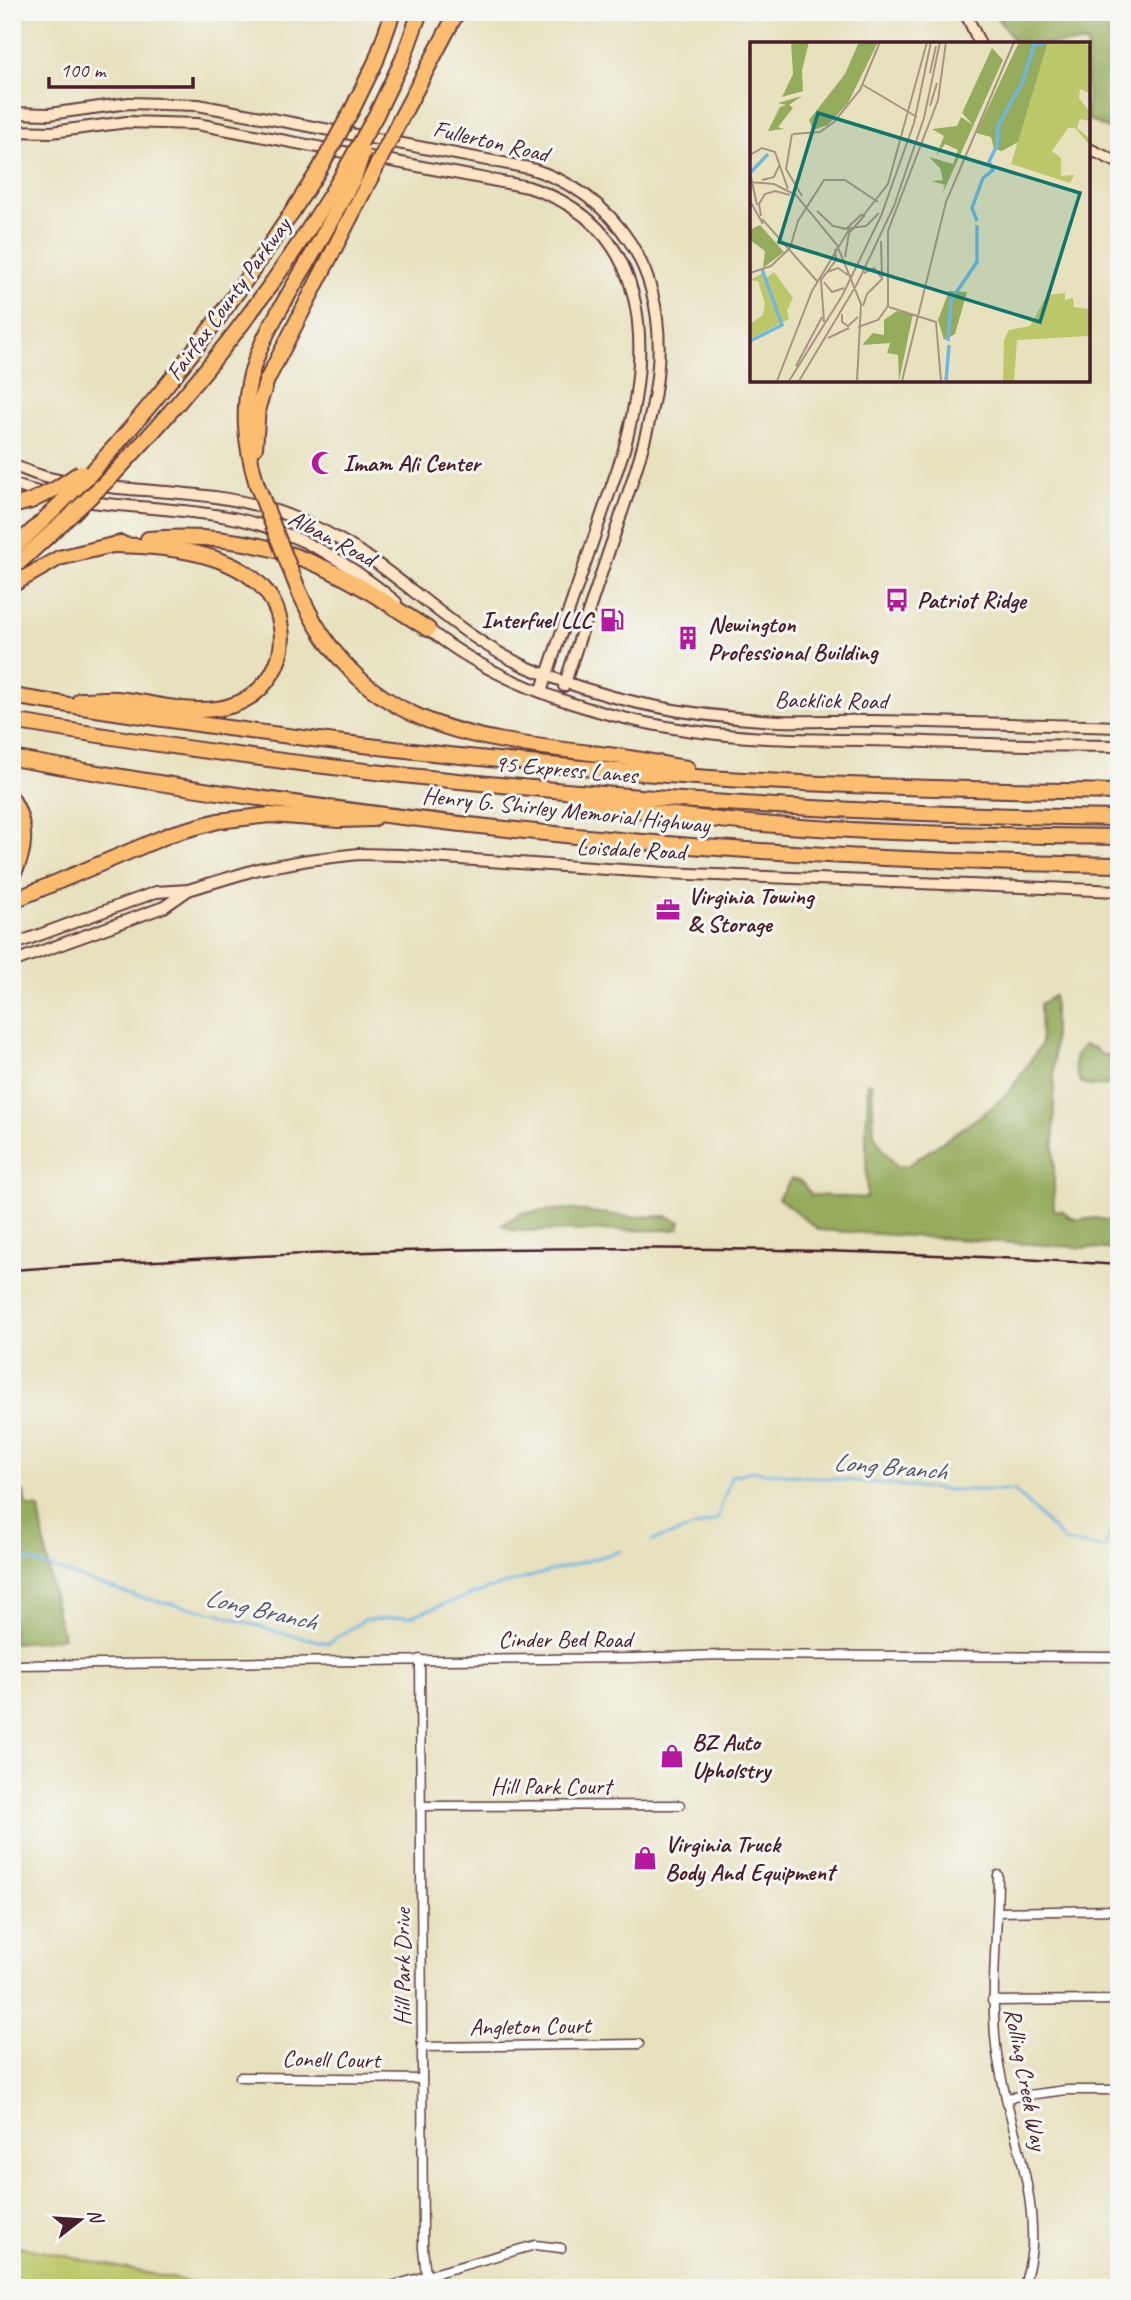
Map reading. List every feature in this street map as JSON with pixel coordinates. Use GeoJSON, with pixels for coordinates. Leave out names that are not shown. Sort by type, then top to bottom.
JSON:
{"type":"FeatureCollection","features":[{"type":"Feature","properties":{"kind":"highway","name":"Fairfax County Parkway"},"geometry":{"type":"LineString","coordinates":[[12,550],[87,476],[182,365],[245,282],[319,170],[352,110],[372,69],[393,12]]}},
{"type":"Feature","properties":{"kind":"highway","name":"Fairfax County Parkway"},"geometry":{"type":"LineString","coordinates":[[12,569],[73,507],[113,475],[195,386],[356,176],[376,115],[423,12]]}},
{"type":"Feature","properties":{"kind":"highway"},"geometry":{"type":"LineString","coordinates":[[457,12],[400,120],[356,176],[267,331],[254,362],[246,392],[248,454],[298,589],[320,634],[343,664],[373,691],[422,719],[505,742],[611,755],[754,780]]}},
{"type":"Feature","properties":{"kind":"highway"},"geometry":{"type":"LineString","coordinates":[[260,486],[255,435],[263,389],[356,176]]}},
{"type":"Feature","properties":{"kind":"highway"},"geometry":{"type":"LineString","coordinates":[[12,506],[31,501],[87,476]]}},
{"type":"Feature","properties":{"kind":"highway"},"geometry":{"type":"LineString","coordinates":[[12,585],[59,558],[114,545],[153,538],[239,540],[280,550],[339,575],[428,629]]}},
{"type":"Feature","properties":{"kind":"highway"},"geometry":{"type":"LineString","coordinates":[[47,701],[115,699],[189,709],[226,707],[253,695],[276,668],[282,644],[280,620],[269,595],[250,576],[223,563],[184,551],[114,545]]}},
{"type":"Feature","properties":{"kind":"highway","name":"Henry G. Shirley Memorial Highway"},"geometry":{"type":"LineString","coordinates":[[12,696],[228,729],[394,750],[562,766],[906,788],[1119,792]]}},
{"type":"Feature","properties":{"kind":"highway","name":"95 Express Lanes"},"geometry":{"type":"LineString","coordinates":[[12,721],[213,752],[486,785],[661,800],[807,808],[1019,817],[1119,818]]}},
{"type":"Feature","properties":{"kind":"highway","name":"Henry G. Shirley Memorial Highway"},"geometry":{"type":"LineString","coordinates":[[12,758],[200,788],[562,836],[671,845],[950,860],[1119,865]]}},
{"type":"Feature","properties":{"kind":"highway"},"geometry":{"type":"LineString","coordinates":[[486,785],[636,810],[792,826],[996,835],[1119,837]]}},
{"type":"Feature","properties":{"kind":"highway"},"geometry":{"type":"LineString","coordinates":[[12,799],[23,833],[23,851],[12,876]]}},
{"type":"Feature","properties":{"kind":"highway"},"geometry":{"type":"LineString","coordinates":[[12,901],[171,834],[218,821],[270,815],[339,820],[410,817]]}},
{"type":"Feature","properties":{"kind":"main road"},"geometry":{"type":"LineString","coordinates":[[965,12],[979,42]]}},
{"type":"Feature","properties":{"kind":"main road","name":"Fullerton Road"},"geometry":{"type":"LineString","coordinates":[[12,113],[49,114],[142,103],[225,109],[529,168],[566,182],[589,196],[607,212],[632,246],[649,281],[657,317],[658,366],[652,414],[643,451],[560,699]]}},
{"type":"Feature","properties":{"kind":"main road","name":"Fullerton Road"},"geometry":{"type":"LineString","coordinates":[[12,131],[52,132],[144,121],[223,127],[528,187],[549,194],[570,206],[597,228],[617,256],[633,294],[640,330],[638,381],[623,453],[541,692]]}},
{"type":"Feature","properties":{"kind":"main road"},"geometry":{"type":"LineString","coordinates":[[1089,149],[1119,163]]}},
{"type":"Feature","properties":{"kind":"main road","name":"Alban Road"},"geometry":{"type":"LineString","coordinates":[[12,464],[43,477],[87,476],[206,495],[287,515],[319,529],[364,555],[484,644],[547,675]]}},
{"type":"Feature","properties":{"kind":"main road","name":"Alban Road"},"geometry":{"type":"LineString","coordinates":[[12,484],[73,507],[201,513],[239,519],[293,536],[332,556],[372,583],[428,629],[481,663],[507,678],[560,699]]}},
{"type":"Feature","properties":{"kind":"main road","name":"Backlick Road"},"geometry":{"type":"LineString","coordinates":[[547,675],[651,705],[739,718],[1119,727]]}},
{"type":"Feature","properties":{"kind":"main road","name":"Backlick Road"},"geometry":{"type":"LineString","coordinates":[[560,699],[632,720],[736,736],[1119,746]]}},
{"type":"Feature","properties":{"kind":"main road","name":"Loisdale Road"},"geometry":{"type":"LineString","coordinates":[[12,945],[156,892],[188,890],[282,864],[358,854],[666,873],[1119,891]]}},
{"type":"Feature","properties":{"kind":"main road","name":"Loisdale Road"},"geometry":{"type":"LineString","coordinates":[[12,962],[164,907],[188,890]]}},
{"type":"Feature","properties":{"kind":"street","name":"Cinder Bed Road"},"geometry":{"type":"LineString","coordinates":[[12,1665],[722,1655],[1119,1657]]}},
{"type":"Feature","properties":{"kind":"street","name":"Hill Park Drive"},"geometry":{"type":"LineString","coordinates":[[420,1659],[423,2248],[426,2276]]}},
{"type":"Feature","properties":{"kind":"street","name":"Hill Park Court"},"geometry":{"type":"LineString","coordinates":[[421,1806],[680,1805]]}},
{"type":"Feature","properties":{"kind":"street","name":"Rolling Creek Way"},"geometry":{"type":"LineString","coordinates":[[998,1875],[992,2001],[996,2049],[1024,2169],[1031,2216],[1032,2246],[1024,2288]]}},
{"type":"Feature","properties":{"kind":"street"},"geometry":{"type":"LineString","coordinates":[[998,1912],[1119,1910]]}},
{"type":"Feature","properties":{"kind":"street"},"geometry":{"type":"LineString","coordinates":[[992,2001],[1119,2000]]}},
{"type":"Feature","properties":{"kind":"street","name":"Angleton Court"},"geometry":{"type":"LineString","coordinates":[[422,2047],[639,2044]]}},
{"type":"Feature","properties":{"kind":"street","name":"Conell Court"},"geometry":{"type":"LineString","coordinates":[[240,2077],[422,2079]]}},
{"type":"Feature","properties":{"kind":"street"},"geometry":{"type":"LineString","coordinates":[[1006,2098],[1066,2090],[1119,2090]]}},
{"type":"Feature","properties":{"kind":"street"},"geometry":{"type":"LineString","coordinates":[[384,2288],[535,2245],[561,2248]]}},
{"type":"Feature","properties":{"kind":"green space"},"geometry":{"type":"Polygon","coordinates":[[[993,12],[1119,12],[1119,134],[1089,120],[1089,42],[1015,42],[993,12]]]}},
{"type":"Feature","properties":{"kind":"green space"},"geometry":{"type":"Polygon","coordinates":[[[1054,996],[1054,1210],[1063,1211],[1069,1217],[1079,1220],[1096,1218],[1119,1223],[1119,1250],[819,1230],[778,1198],[791,1179],[800,1181],[812,1195],[867,1198],[868,1083],[872,1084],[874,1134],[897,1167],[907,1166],[986,1112],[1008,1093],[1041,1045],[1040,1004],[1054,996]]]}},
{"type":"Feature","properties":{"kind":"green space"},"geometry":{"type":"Polygon","coordinates":[[[1084,1045],[1094,1048],[1102,1055],[1116,1055],[1119,1063],[1119,1084],[1091,1086],[1081,1083],[1075,1058],[1084,1045]]]}},
{"type":"Feature","properties":{"kind":"green space"},"geometry":{"type":"Polygon","coordinates":[[[566,1209],[631,1217],[666,1216],[681,1222],[679,1228],[673,1230],[513,1231],[502,1225],[521,1213],[566,1209]]]}},
{"type":"Feature","properties":{"kind":"green space"},"geometry":{"type":"Polygon","coordinates":[[[21,1491],[29,1507],[39,1508],[53,1596],[63,1637],[12,1643],[12,1492],[21,1491]]]}},
{"type":"Feature","properties":{"kind":"green space"},"geometry":{"type":"Polygon","coordinates":[[[12,2245],[219,2288],[12,2288],[12,2245]]]}},
{"type":"Feature","properties":{"kind":"waterway","name":"Long Branch"},"geometry":{"type":"LineString","coordinates":[[652,1541],[717,1520],[731,1476],[752,1471],[946,1490],[1014,1490],[1066,1542],[1104,1548],[1119,1515]]}},
{"type":"Feature","properties":{"kind":"waterway","name":"Long Branch"},"geometry":{"type":"LineString","coordinates":[[12,1555],[138,1597],[216,1613],[277,1632],[328,1643],[364,1620],[411,1616],[488,1589],[621,1551]]}},
{"type":"Feature","properties":{"kind":"railway"},"geometry":{"type":"LineString","coordinates":[[12,1270],[289,1255],[566,1248],[842,1252],[1119,1265]]}},
{"type":"Feature","properties":{"kind":"place","name":"Imam Ali Center"},"geometry":{"type":"Point","coordinates":[323,463]}},
{"type":"Feature","properties":{"kind":"place","name":"Patriot Ridge"},"geometry":{"type":"Point","coordinates":[897,600]}},
{"type":"Feature","properties":{"kind":"place","name":"Interfuel LLC"},"geometry":{"type":"Point","coordinates":[612,620]}},
{"type":"Feature","properties":{"kind":"place","name":"Newington Professional Building"},"geometry":{"type":"Point","coordinates":[688,638]}},
{"type":"Feature","properties":{"kind":"place","name":"Virginia Towing & Storage"},"geometry":{"type":"Point","coordinates":[668,910]}},
{"type":"Feature","properties":{"kind":"place","name":"BZ Auto Upholstry"},"geometry":{"type":"Point","coordinates":[672,1756]}},
{"type":"Feature","properties":{"kind":"place","name":"Virginia Truck Body And Equipment"},"geometry":{"type":"Point","coordinates":[645,1858]}}]}
